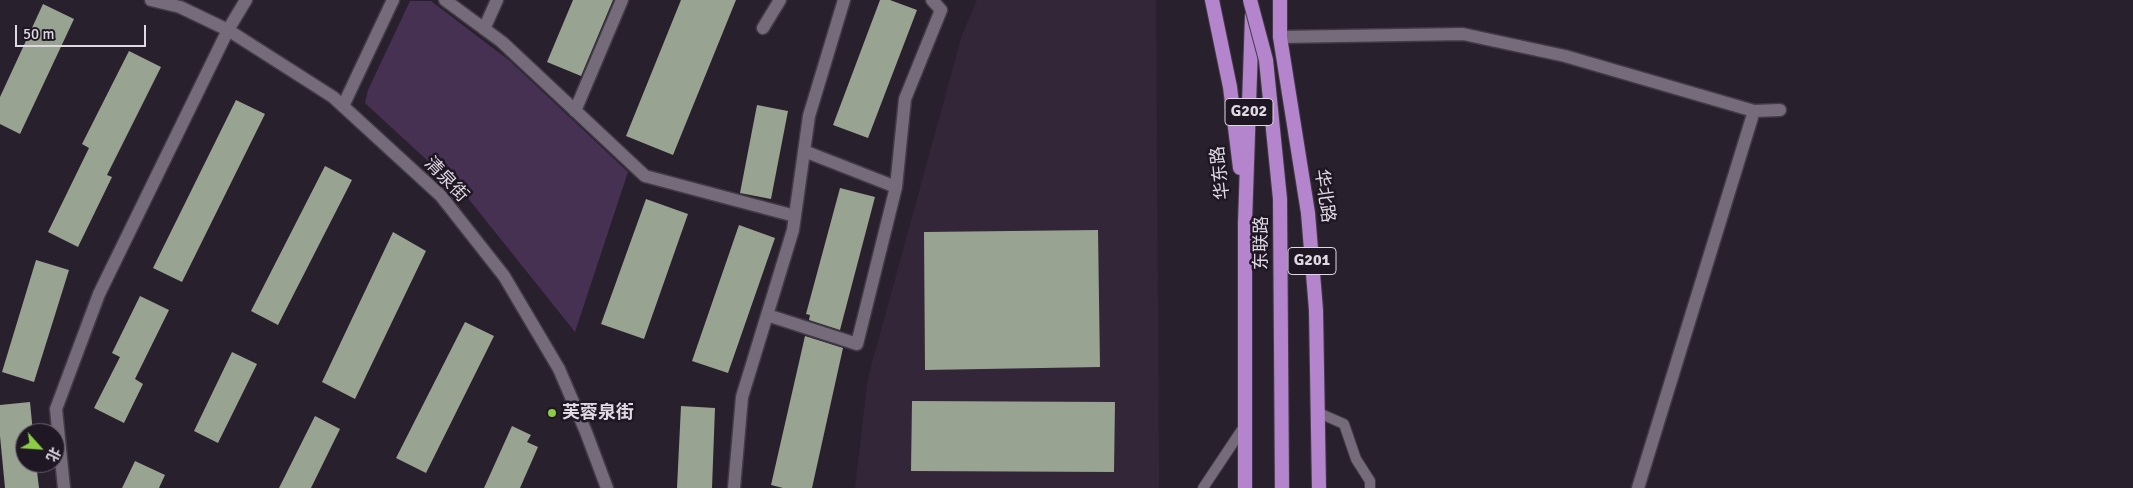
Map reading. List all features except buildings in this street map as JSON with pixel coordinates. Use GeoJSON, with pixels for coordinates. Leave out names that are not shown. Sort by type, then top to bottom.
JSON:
{"type":"FeatureCollection","features":[{"type":"Feature","properties":{"kind":"highway","name":"华东路"},"geometry":{"type":"LineString","coordinates":[[1212,0],[1230,86],[1245,224]]}},
{"type":"Feature","properties":{"kind":"highway","name":"G202"},"geometry":{"type":"LineString","coordinates":[[1245,224],[1251,0]]}},
{"type":"Feature","properties":{"kind":"highway","name":"东联路"},"geometry":{"type":"LineString","coordinates":[[1251,0],[1266,60],[1280,199],[1282,488]]}},
{"type":"Feature","properties":{"kind":"highway","name":"华北路"},"geometry":{"type":"LineString","coordinates":[[1280,0],[1280,37],[1308,213],[1316,310],[1319,488]]}},
{"type":"Feature","properties":{"kind":"highway"},"geometry":{"type":"LineString","coordinates":[[1245,224],[1245,488]]}},
{"type":"Feature","properties":{"kind":"street","name":"清泉街"},"geometry":{"type":"LineString","coordinates":[[151,0],[180,7],[228,30],[333,97],[441,196],[504,276],[559,370],[586,432],[607,488]]}},
{"type":"Feature","properties":{"kind":"street"},"geometry":{"type":"LineString","coordinates":[[64,488],[56,409],[99,294],[228,30],[246,0]]}},
{"type":"Feature","properties":{"kind":"street"},"geometry":{"type":"LineString","coordinates":[[343,106],[393,0]]}},
{"type":"Feature","properties":{"kind":"street"},"geometry":{"type":"LineString","coordinates":[[445,0],[502,42],[645,176],[795,216]]}},
{"type":"Feature","properties":{"kind":"street"},"geometry":{"type":"LineString","coordinates":[[484,29],[497,0]]}},
{"type":"Feature","properties":{"kind":"street"},"geometry":{"type":"LineString","coordinates":[[575,110],[622,0]]}},
{"type":"Feature","properties":{"kind":"street"},"geometry":{"type":"LineString","coordinates":[[763,28],[780,0]]}},
{"type":"Feature","properties":{"kind":"street"},"geometry":{"type":"LineString","coordinates":[[734,488],[742,397],[794,230],[809,116],[844,0]]}},
{"type":"Feature","properties":{"kind":"street"},"geometry":{"type":"LineString","coordinates":[[767,315],[857,344],[896,186],[906,99],[941,10],[932,0]]}},
{"type":"Feature","properties":{"kind":"street"},"geometry":{"type":"LineString","coordinates":[[1280,37],[1463,34],[1565,56],[1754,111],[1780,110]]}},
{"type":"Feature","properties":{"kind":"street"},"geometry":{"type":"LineString","coordinates":[[1638,488],[1754,111]]}},
{"type":"Feature","properties":{"kind":"street"},"geometry":{"type":"LineString","coordinates":[[804,151],[896,186]]}},
{"type":"Feature","properties":{"kind":"lane"},"geometry":{"type":"LineString","coordinates":[[1319,412],[1344,424],[1356,459],[1370,481],[1370,488]]}},
{"type":"Feature","properties":{"kind":"lane"},"geometry":{"type":"LineString","coordinates":[[1203,488],[1245,425]]}},
{"type":"Feature","properties":{"kind":"shaded area"},"geometry":{"type":"Polygon","coordinates":[[[977,0],[1156,0],[1159,488],[855,488],[868,378],[962,35],[977,0]]]}},
{"type":"Feature","properties":{"kind":"shaded area"},"geometry":{"type":"Polygon","coordinates":[[[410,1],[431,1],[510,61],[628,172],[575,332],[467,197],[365,103],[368,90],[410,1]]]}},
{"type":"Feature","properties":{"kind":"place","name":"芙蓉泉街"},"geometry":{"type":"Point","coordinates":[552,413]}}]}
